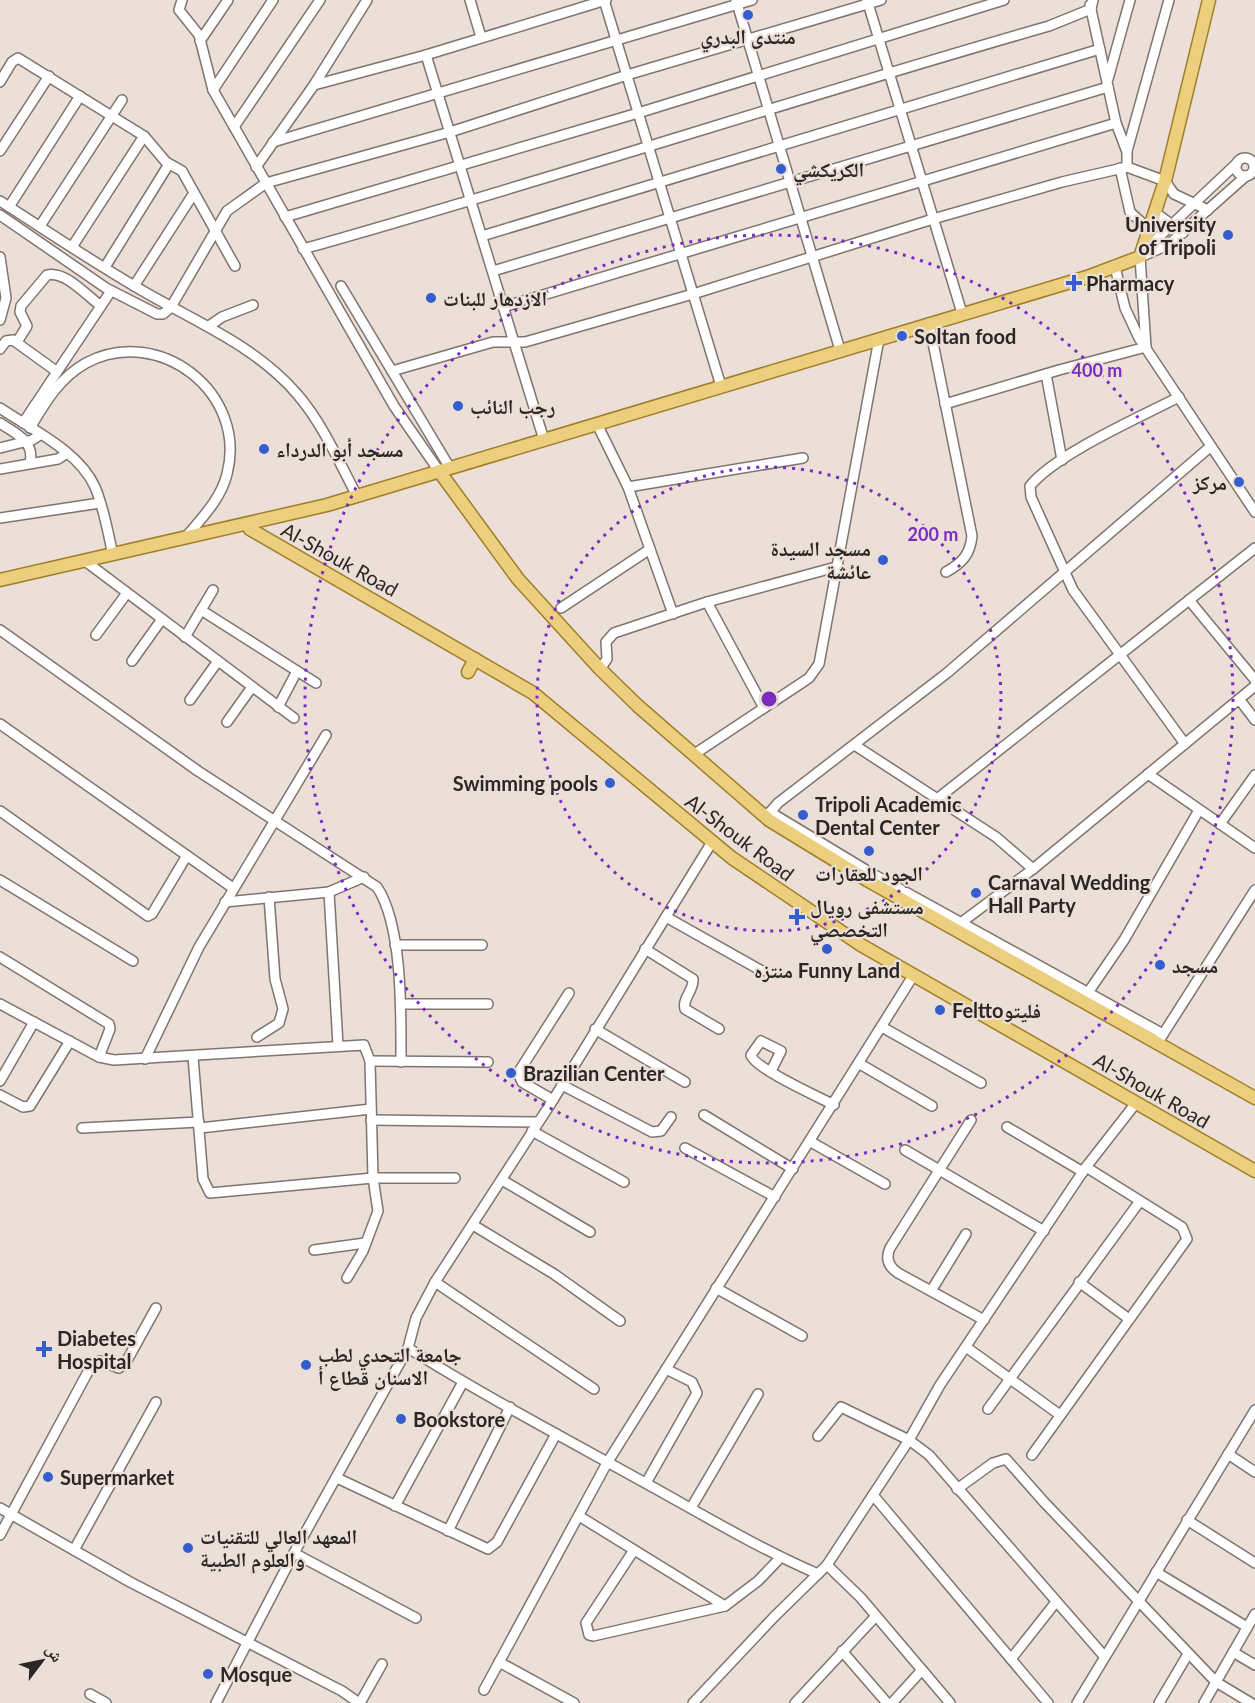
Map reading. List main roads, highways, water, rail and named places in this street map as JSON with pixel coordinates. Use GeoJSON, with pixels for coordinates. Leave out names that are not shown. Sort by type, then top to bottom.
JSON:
{"type":"FeatureCollection","features":[{"type":"Feature","properties":{"kind":"main road"},"geometry":{"type":"LineString","coordinates":[[165,544],[189,544],[327,505],[1115,267],[1142,253],[1151,231],[1165,181],[1209,0]]}},
{"type":"Feature","properties":{"kind":"main road","name":"Al-Shouk Road"},"geometry":{"type":"LineString","coordinates":[[444,470],[518,579],[600,669],[693,755],[799,840],[1085,996],[1161,1039],[1255,1098]]}},
{"type":"Feature","properties":{"kind":"main road"},"geometry":{"type":"LineString","coordinates":[[0,580],[185,538],[249,527]]}},
{"type":"Feature","properties":{"kind":"main road","name":"Al-Shouk Road"},"geometry":{"type":"LineString","coordinates":[[249,527],[546,702],[712,842],[831,926],[913,976],[1255,1171]]}},
{"type":"Feature","properties":{"kind":"main road"},"geometry":{"type":"LineString","coordinates":[[468,672],[475,659]]}},
{"type":"Feature","properties":{"kind":"place","name":"منتدى البدري"},"geometry":{"type":"Point","coordinates":[748,15]}},
{"type":"Feature","properties":{"kind":"place","name":"الكريكشي"},"geometry":{"type":"Point","coordinates":[781,169]}},
{"type":"Feature","properties":{"kind":"place","name":"University of Tripoli"},"geometry":{"type":"Point","coordinates":[1228,235]}},
{"type":"Feature","properties":{"kind":"place","name":"Pharmacy"},"geometry":{"type":"Point","coordinates":[1074,283]}},
{"type":"Feature","properties":{"kind":"place","name":"الازدهار للبنات"},"geometry":{"type":"Point","coordinates":[431,298]}},
{"type":"Feature","properties":{"kind":"place","name":"Soltan food"},"geometry":{"type":"Point","coordinates":[902,336]}},
{"type":"Feature","properties":{"kind":"place","name":"رجب النائب"},"geometry":{"type":"Point","coordinates":[458,406]}},
{"type":"Feature","properties":{"kind":"place","name":"مسجد أبو الدرداء"},"geometry":{"type":"Point","coordinates":[264,449]}},
{"type":"Feature","properties":{"kind":"place","name":"مركز"},"geometry":{"type":"Point","coordinates":[1239,482]}},
{"type":"Feature","properties":{"kind":"place","name":"مسجد السيدة عائشة"},"geometry":{"type":"Point","coordinates":[883,560]}},
{"type":"Feature","properties":{"kind":"place","name":"Swimming pools"},"geometry":{"type":"Point","coordinates":[610,783]}},
{"type":"Feature","properties":{"kind":"place","name":"Tripoli Academic Dental Center"},"geometry":{"type":"Point","coordinates":[803,815]}},
{"type":"Feature","properties":{"kind":"place","name":"الجود للعقارات"},"geometry":{"type":"Point","coordinates":[869,851]}},
{"type":"Feature","properties":{"kind":"place","name":"Carnaval Wedding Hall Party"},"geometry":{"type":"Point","coordinates":[976,893]}},
{"type":"Feature","properties":{"kind":"place","name":"مستشفى رويال التخصصي"},"geometry":{"type":"Point","coordinates":[797,917]}},
{"type":"Feature","properties":{"kind":"place","name":"منتزه Funny Land"},"geometry":{"type":"Point","coordinates":[827,949]}},
{"type":"Feature","properties":{"kind":"place","name":"مسجد"},"geometry":{"type":"Point","coordinates":[1160,965]}},
{"type":"Feature","properties":{"kind":"place","name":"Felttoفليتو"},"geometry":{"type":"Point","coordinates":[940,1010]}},
{"type":"Feature","properties":{"kind":"place","name":"Brazilian Center"},"geometry":{"type":"Point","coordinates":[511,1073]}},
{"type":"Feature","properties":{"kind":"place","name":"Diabetes Hospital"},"geometry":{"type":"Point","coordinates":[44,1349]}},
{"type":"Feature","properties":{"kind":"place","name":"جامعة التحدي لطب الاسنان قطاع أ"},"geometry":{"type":"Point","coordinates":[306,1365]}},
{"type":"Feature","properties":{"kind":"place","name":"Bookstore"},"geometry":{"type":"Point","coordinates":[401,1419]}},
{"type":"Feature","properties":{"kind":"place","name":"Supermarket"},"geometry":{"type":"Point","coordinates":[48,1477]}},
{"type":"Feature","properties":{"kind":"place","name":"المعهد العالي للتقنيات والعلوم الطبية"},"geometry":{"type":"Point","coordinates":[188,1548]}},
{"type":"Feature","properties":{"kind":"place","name":"Mosque"},"geometry":{"type":"Point","coordinates":[208,1674]}}]}
